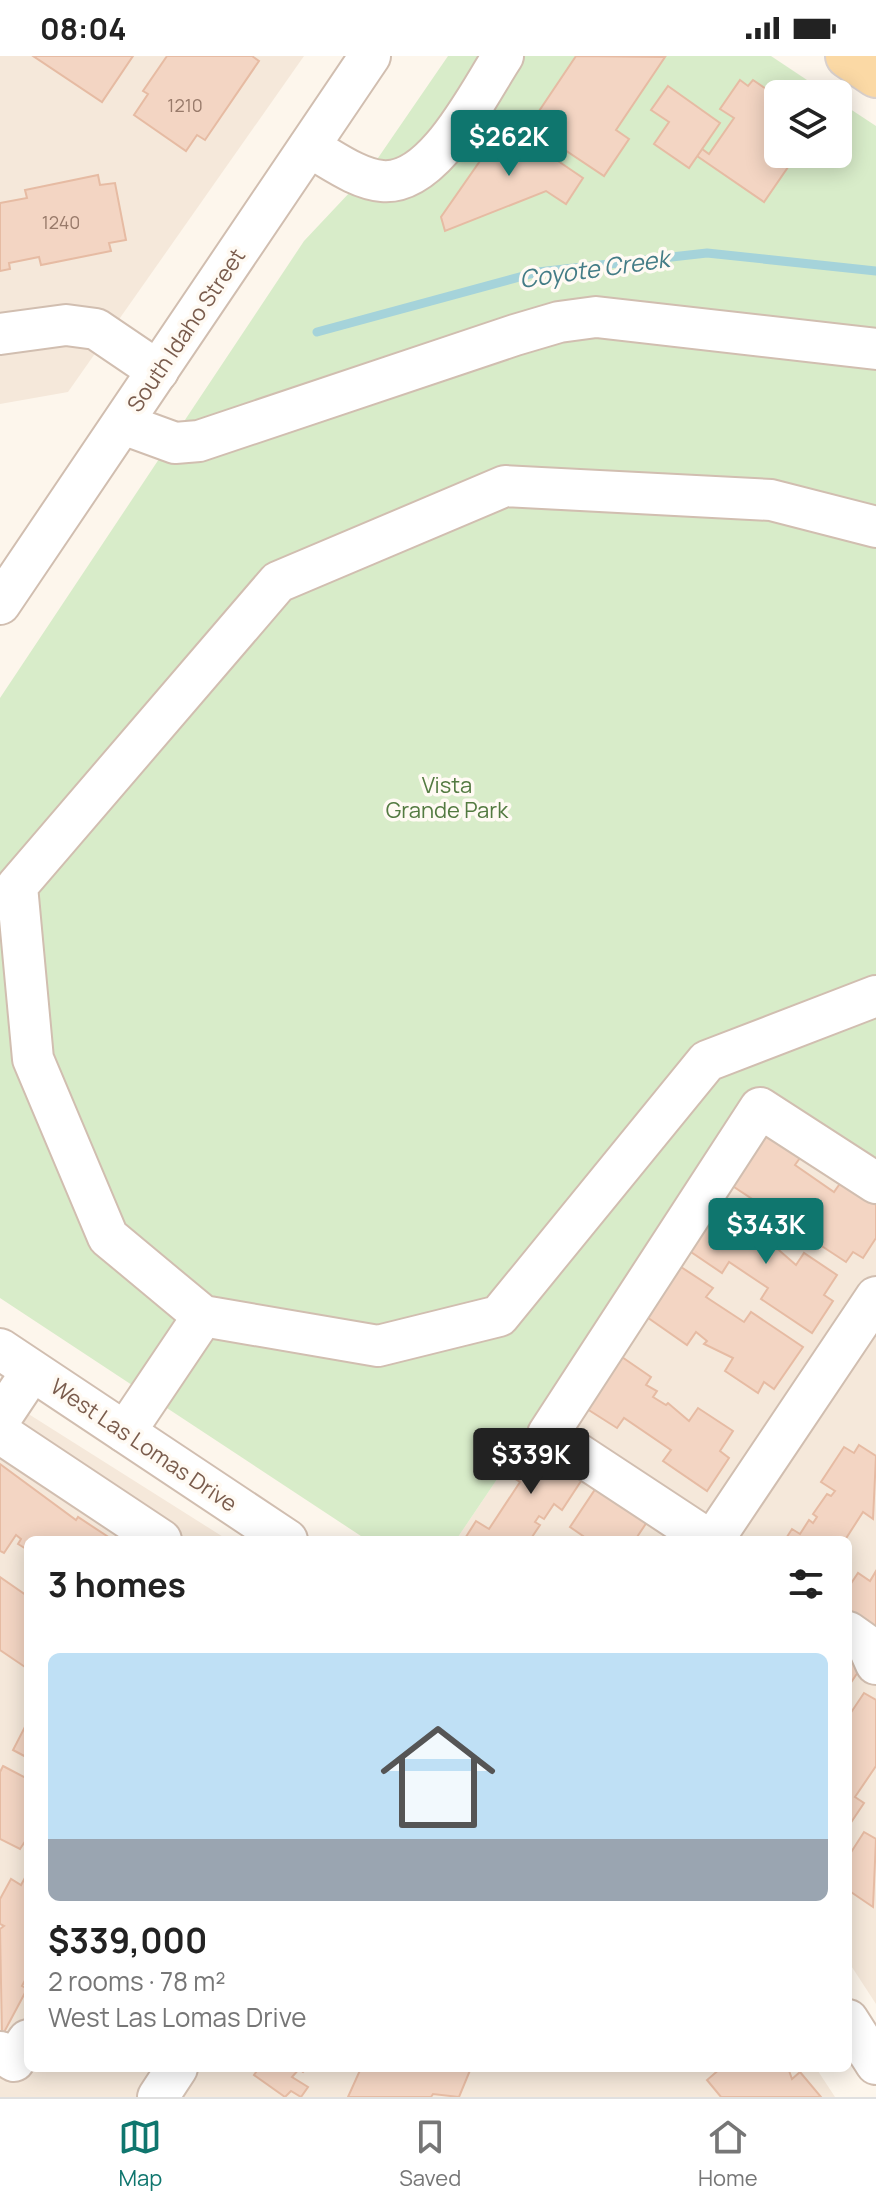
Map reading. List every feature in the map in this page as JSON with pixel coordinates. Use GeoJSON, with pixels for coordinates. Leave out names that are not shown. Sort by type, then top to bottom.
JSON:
{"type":"FeatureCollection","features":[{"type":"Feature","properties":{"kind":"main road"},"geometry":{"type":"LineString","coordinates":[[848,56],[876,75]]}},
{"type":"Feature","properties":{"kind":"street","name":"South Idaho Street"},"geometry":{"type":"LineString","coordinates":[[0,604],[370,56]]}},
{"type":"Feature","properties":{"kind":"street"},"geometry":{"type":"LineString","coordinates":[[309,147],[361,175],[382,181],[415,175],[440,150],[503,56]]}},
{"type":"Feature","properties":{"kind":"street"},"geometry":{"type":"LineString","coordinates":[[123,424],[175,443],[199,441],[515,335],[559,322],[596,317],[876,349]]}},
{"type":"Feature","properties":{"kind":"street"},"geometry":{"type":"LineString","coordinates":[[0,334],[66,325],[96,329],[158,371]]}},
{"type":"Feature","properties":{"kind":"street"},"geometry":{"type":"LineString","coordinates":[[876,527],[771,500],[505,486],[278,582],[17,886],[33,1059],[108,1237],[203,1316],[378,1346],[499,1316],[707,1061],[876,996]]}},
{"type":"Feature","properties":{"kind":"street"},"geometry":{"type":"LineString","coordinates":[[876,1183],[760,1108],[548,1434],[691,1535],[876,1297]]}},
{"type":"Feature","properties":{"kind":"street"},"geometry":{"type":"LineString","coordinates":[[125,1432],[203,1316]]}},
{"type":"Feature","properties":{"kind":"street"},"geometry":{"type":"LineString","coordinates":[[0,1419],[16,1360]]}},
{"type":"Feature","properties":{"kind":"street","name":"West Las Lomas Drive"},"geometry":{"type":"LineString","coordinates":[[16,1360],[281,1536]]}},
{"type":"Feature","properties":{"kind":"street"},"geometry":{"type":"LineString","coordinates":[[0,1433],[155,1536]]}},
{"type":"Feature","properties":{"kind":"street"},"geometry":{"type":"LineString","coordinates":[[852,1635],[868,1646],[876,1664]]}},
{"type":"Feature","properties":{"kind":"street"},"geometry":{"type":"LineString","coordinates":[[852,2026],[876,2064]]}},
{"type":"Feature","properties":{"kind":"street"},"geometry":{"type":"LineString","coordinates":[[0,2052],[14,2061],[24,2046]]}},
{"type":"Feature","properties":{"kind":"street"},"geometry":{"type":"LineString","coordinates":[[158,2097],[174,2072]]}},
{"type":"Feature","properties":{"kind":"shaded area"},"geometry":{"type":"Polygon","coordinates":[[[0,56],[304,56],[68,392],[0,404],[0,56]]]}},
{"type":"Feature","properties":{"kind":"shaded area"},"geometry":{"type":"Polygon","coordinates":[[[762,1087],[876,1163],[876,2004],[852,1967],[852,1536],[459,1536],[762,1087]]]}},
{"type":"Feature","properties":{"kind":"shaded area"},"geometry":{"type":"Polygon","coordinates":[[[0,1396],[222,1536],[24,1536],[24,2072],[819,2072],[835,2097],[0,2097],[0,1396]]]}},
{"type":"Feature","properties":{"kind":"green space","name":"Vista Grande Park"},"geometry":{"type":"Polygon","coordinates":[[[448,56],[771,56],[807,80],[764,80],[764,168],[852,168],[852,110],[876,126],[876,1163],[762,1087],[459,1536],[361,1536],[0,1298],[0,698],[304,241],[367,174],[448,56]]]}},
{"type":"Feature","properties":{"kind":"building"},"geometry":{"type":"Polygon","coordinates":[[[33,56],[133,56],[102,102],[33,56]]]}},
{"type":"Feature","properties":{"kind":"building"},"geometry":{"type":"Polygon","coordinates":[[[167,56],[252,56],[259,61],[205,140],[197,135],[186,151],[134,115],[148,94],[143,91],[167,56]]]}},
{"type":"Feature","properties":{"kind":"building"},"geometry":{"type":"Polygon","coordinates":[[[576,56],[665,57],[616,130],[629,139],[604,176],[529,126],[576,56]]]}},
{"type":"Feature","properties":{"kind":"building"},"geometry":{"type":"Polygon","coordinates":[[[740,80],[748,86],[753,80],[764,87],[764,168],[787,168],[764,202],[697,156],[702,149],[709,154],[734,118],[720,109],[740,80]]]}},
{"type":"Feature","properties":{"kind":"building"},"geometry":{"type":"Polygon","coordinates":[[[668,86],[720,123],[689,168],[654,144],[669,122],[651,110],[668,86]]]}},
{"type":"Feature","properties":{"kind":"building"},"geometry":{"type":"Polygon","coordinates":[[[499,121],[583,178],[566,204],[546,191],[445,231],[441,217],[482,158],[477,155],[499,121]]]}},
{"type":"Feature","properties":{"kind":"building"},"geometry":{"type":"Polygon","coordinates":[[[98,175],[100,185],[115,183],[126,240],[109,243],[111,251],[41,265],[39,257],[9,263],[10,269],[0,271],[0,203],[27,198],[25,190],[98,175]]]}},
{"type":"Feature","properties":{"kind":"building"},"geometry":{"type":"Polygon","coordinates":[[[767,1131],[802,1155],[795,1165],[834,1192],[841,1182],[876,1205],[876,1238],[863,1258],[853,1252],[846,1262],[811,1239],[817,1230],[793,1213],[795,1210],[789,1205],[786,1210],[771,1200],[766,1208],[731,1185],[767,1131]]]}},
{"type":"Feature","properties":{"kind":"building"},"geometry":{"type":"Polygon","coordinates":[[[723,1199],[756,1221],[751,1229],[760,1235],[758,1240],[771,1248],[773,1245],[796,1265],[804,1253],[837,1275],[824,1295],[833,1301],[812,1333],[761,1299],[768,1288],[729,1262],[722,1273],[688,1250],[723,1199]]]}},
{"type":"Feature","properties":{"kind":"building"},"geometry":{"type":"Polygon","coordinates":[[[678,1265],[713,1288],[706,1297],[744,1322],[751,1312],[803,1347],[774,1389],[764,1382],[758,1393],[725,1371],[733,1358],[704,1344],[707,1341],[696,1332],[687,1345],[644,1315],[678,1265]]]}},
{"type":"Feature","properties":{"kind":"building"},"geometry":{"type":"Polygon","coordinates":[[[619,1355],[651,1377],[646,1385],[657,1391],[653,1397],[666,1405],[668,1403],[689,1421],[698,1408],[733,1431],[720,1451],[729,1458],[707,1491],[663,1461],[671,1450],[624,1418],[617,1428],[584,1407],[619,1355]]]}},
{"type":"Feature","properties":{"kind":"building"},"geometry":{"type":"Polygon","coordinates":[[[533,1440],[585,1475],[562,1510],[554,1504],[544,1519],[539,1516],[535,1522],[540,1525],[533,1536],[467,1536],[476,1521],[489,1529],[520,1482],[509,1475],[533,1440]]]}},
{"type":"Feature","properties":{"kind":"building"},"geometry":{"type":"Polygon","coordinates":[[[859,1445],[876,1456],[873,1519],[863,1512],[848,1536],[788,1536],[792,1529],[800,1534],[809,1520],[813,1523],[817,1517],[813,1514],[827,1494],[831,1496],[835,1491],[821,1482],[844,1447],[854,1453],[859,1445]]]}},
{"type":"Feature","properties":{"kind":"building"},"geometry":{"type":"Polygon","coordinates":[[[0,1464],[76,1520],[78,1517],[107,1536],[24,1536],[24,1548],[18,1544],[21,1539],[16,1535],[4,1553],[0,1551],[0,1464]]]}},
{"type":"Feature","properties":{"kind":"building"},"geometry":{"type":"Polygon","coordinates":[[[598,1485],[649,1519],[638,1536],[583,1536],[570,1527],[598,1485]]]}},
{"type":"Feature","properties":{"kind":"building"},"geometry":{"type":"Polygon","coordinates":[[[876,1571],[876,1628],[852,1612],[852,1582],[858,1573],[870,1581],[876,1571]]]}},
{"type":"Feature","properties":{"kind":"building"},"geometry":{"type":"Polygon","coordinates":[[[0,1577],[24,1594],[24,1666],[0,1650],[0,1577]]]}},
{"type":"Feature","properties":{"kind":"building"},"geometry":{"type":"Polygon","coordinates":[[[852,1655],[864,1663],[852,1681],[852,1655]]]}},
{"type":"Feature","properties":{"kind":"building"},"geometry":{"type":"Polygon","coordinates":[[[864,1693],[876,1700],[876,1766],[855,1797],[864,1803],[852,1821],[852,1711],[864,1693]]]}},
{"type":"Feature","properties":{"kind":"building"},"geometry":{"type":"Polygon","coordinates":[[[24,1729],[24,1756],[13,1750],[24,1729]]]}},
{"type":"Feature","properties":{"kind":"building"},"geometry":{"type":"Polygon","coordinates":[[[3,1766],[24,1777],[24,1843],[20,1849],[0,1839],[0,1772],[3,1766]]]}},
{"type":"Feature","properties":{"kind":"building"},"geometry":{"type":"Polygon","coordinates":[[[864,1832],[876,1839],[873,1907],[852,1893],[852,1851],[864,1832]]]}},
{"type":"Feature","properties":{"kind":"building"},"geometry":{"type":"Polygon","coordinates":[[[11,1879],[21,1885],[24,1880],[24,1995],[2,2036],[0,1929],[4,1926],[0,1924],[0,1899],[11,1879]]]}},
{"type":"Feature","properties":{"kind":"building"},"geometry":{"type":"Polygon","coordinates":[[[256,2072],[296,2072],[292,2077],[308,2087],[301,2097],[291,2091],[285,2097],[254,2075],[256,2072]]]}},
{"type":"Feature","properties":{"kind":"building"},"geometry":{"type":"Polygon","coordinates":[[[359,2072],[469,2072],[459,2097],[433,2094],[431,2097],[348,2097],[359,2072]]]}},
{"type":"Feature","properties":{"kind":"building"},"geometry":{"type":"Polygon","coordinates":[[[716,2072],[789,2072],[792,2079],[800,2072],[821,2097],[721,2097],[707,2080],[716,2072]]]}},
{"type":"Feature","properties":{"kind":"waterway","name":"Coyote Creek"},"geometry":{"type":"LineString","coordinates":[[317,332],[538,272],[707,253],[876,271]]}}]}
